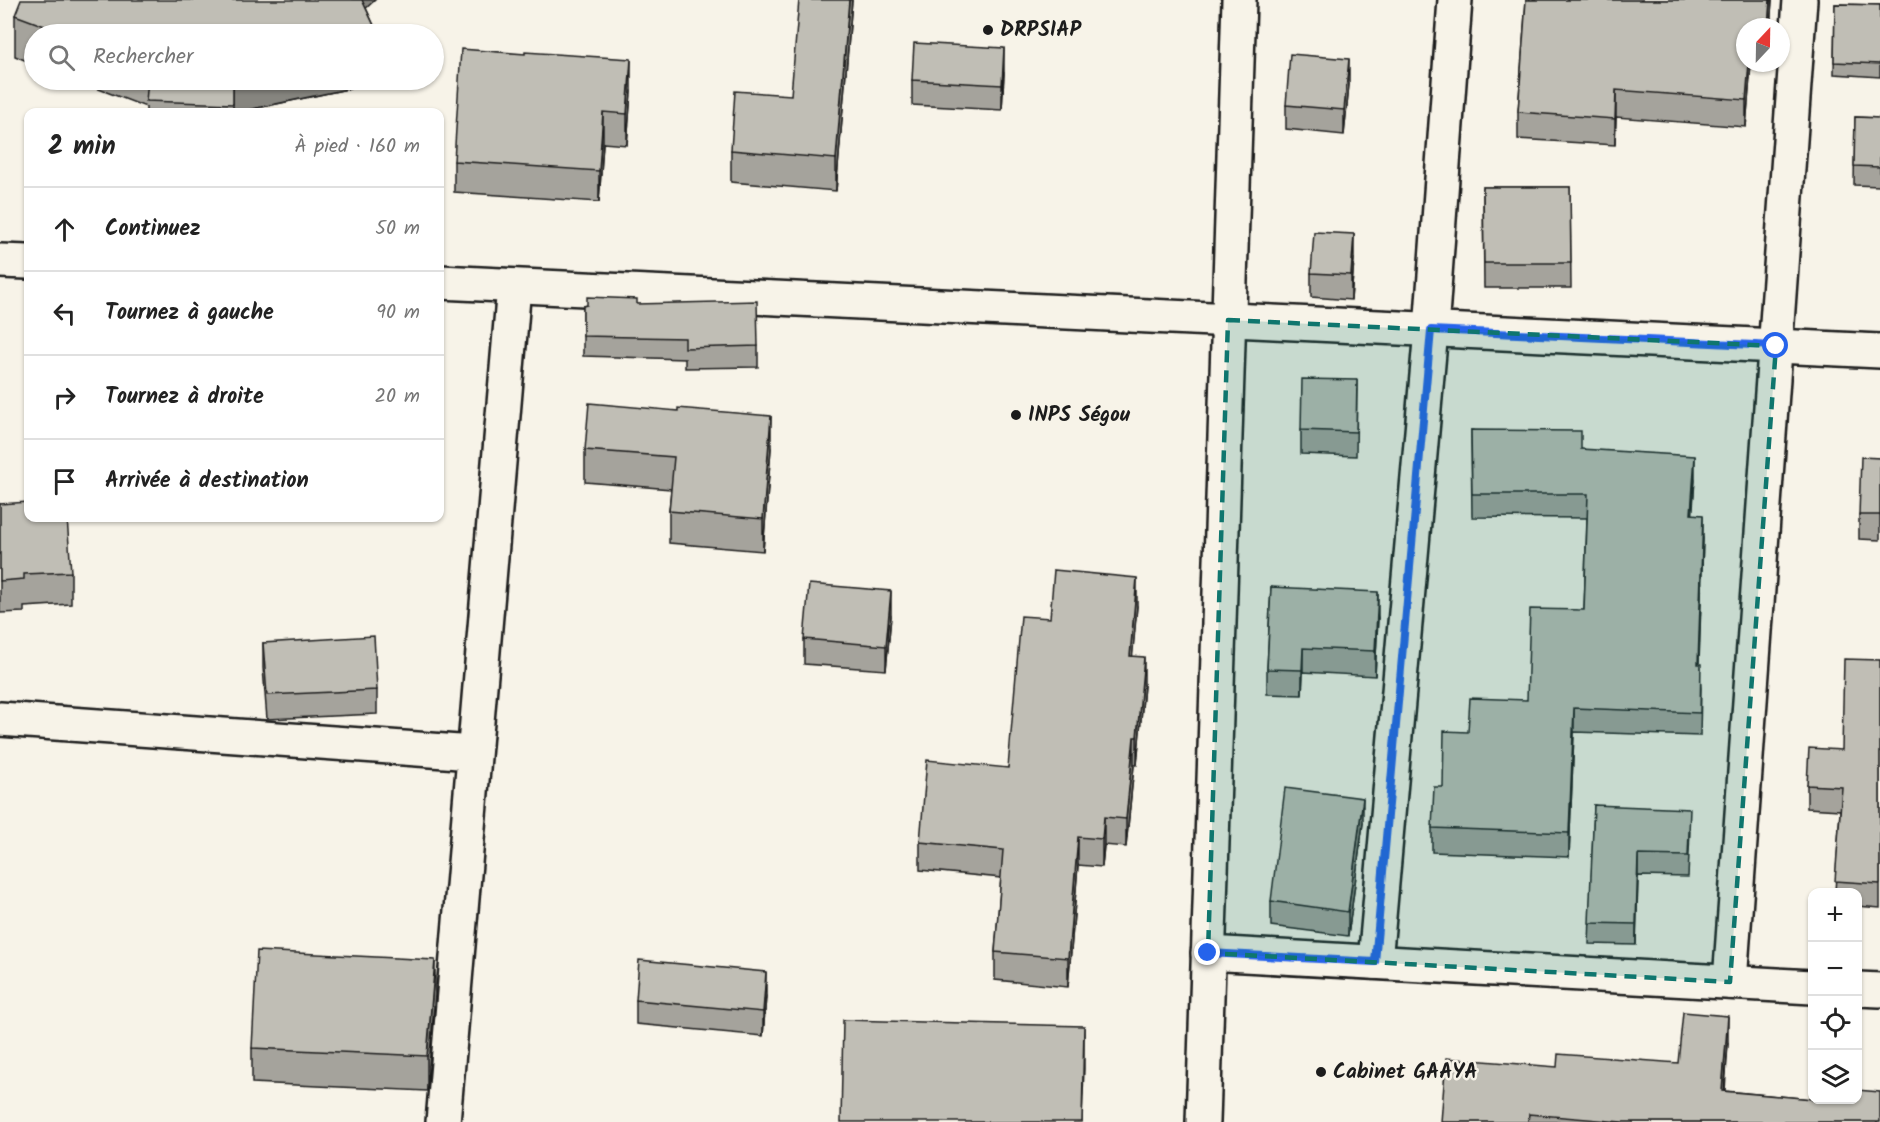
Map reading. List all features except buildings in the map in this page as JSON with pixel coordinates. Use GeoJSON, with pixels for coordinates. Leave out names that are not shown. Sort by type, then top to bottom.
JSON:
{"type":"FeatureCollection","features":[{"type":"Feature","properties":{"kind":"street"},"geometry":{"type":"LineString","coordinates":[[1203,1122],[1239,0]]}},
{"type":"Feature","properties":{"kind":"street"},"geometry":{"type":"LineString","coordinates":[[1375,962],[1431,330],[1455,0]]}},
{"type":"Feature","properties":{"kind":"street"},"geometry":{"type":"LineString","coordinates":[[1730,982],[1800,0]]}},
{"type":"Feature","properties":{"kind":"street"},"geometry":{"type":"LineString","coordinates":[[0,261],[24,262]]}},
{"type":"Feature","properties":{"kind":"street"},"geometry":{"type":"LineString","coordinates":[[444,282],[1880,351]]}},
{"type":"Feature","properties":{"kind":"street"},"geometry":{"type":"LineString","coordinates":[[443,1122],[514,286]]}},
{"type":"Feature","properties":{"kind":"street"},"geometry":{"type":"LineString","coordinates":[[0,719],[473,753]]}},
{"type":"Feature","properties":{"kind":"street"},"geometry":{"type":"LineString","coordinates":[[1208,953],[1808,987]]}},
{"type":"Feature","properties":{"kind":"street"},"geometry":{"type":"LineString","coordinates":[[1862,989],[1880,990]]}},
{"type":"Feature","properties":{"kind":"highlighted area"},"geometry":{"type":"Polygon","coordinates":[[[1228,320],[1776,346],[1730,982],[1208,953],[1228,320]]]}},
{"type":"Feature","properties":{"kind":"place","name":"DRPSIAP"},"geometry":{"type":"Point","coordinates":[988,30]}},
{"type":"Feature","properties":{"kind":"place","name":"INPS Ségou"},"geometry":{"type":"Point","coordinates":[1016,415]}},
{"type":"Feature","properties":{"kind":"place","name":"Cabinet GAAYA"},"geometry":{"type":"Point","coordinates":[1321,1072]}},
{"type":"Feature","properties":{"kind":"route"},"geometry":{"type":"LineString","coordinates":[[1208,953],[1375,962],[1431,330],[1776,346]]}}]}
